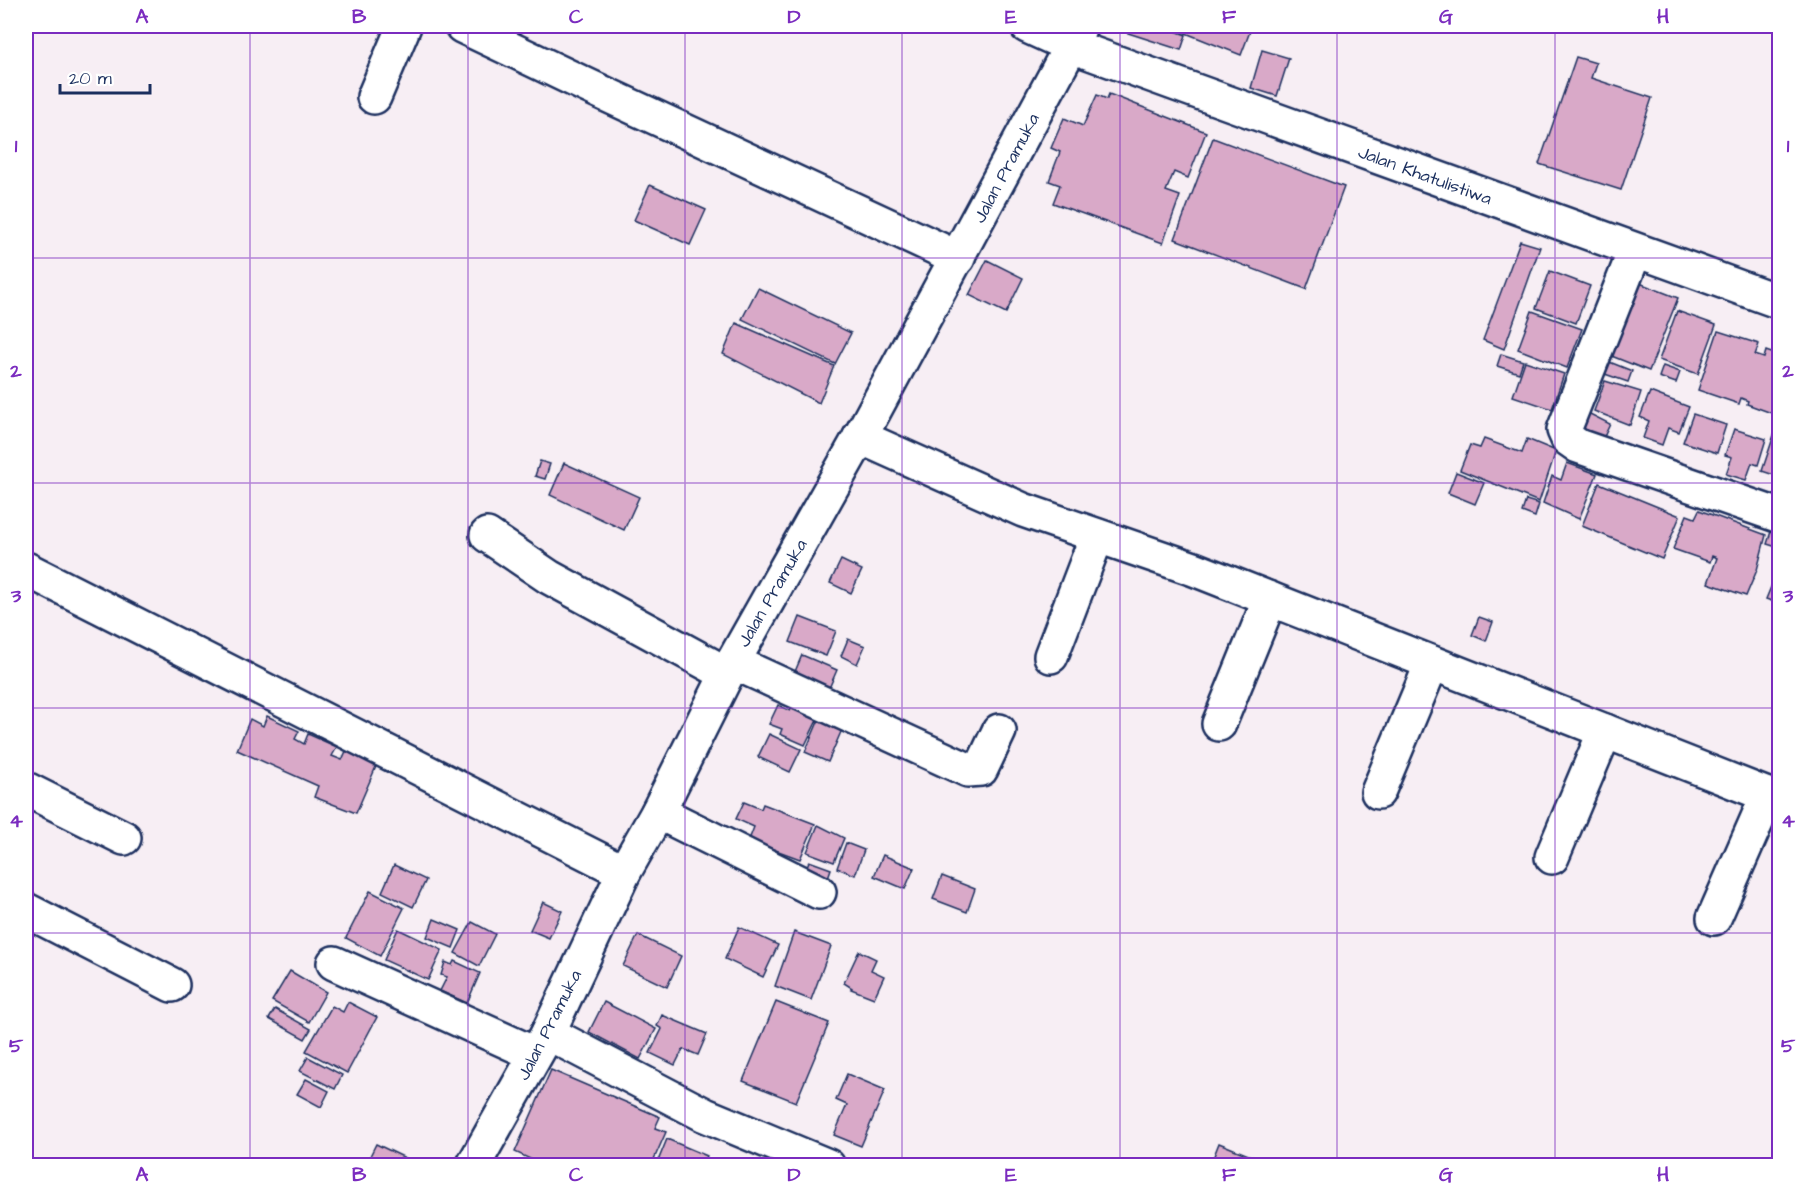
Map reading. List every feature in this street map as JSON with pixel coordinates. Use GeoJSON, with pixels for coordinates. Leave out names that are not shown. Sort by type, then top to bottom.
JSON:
{"type":"FeatureCollection","features":[{"type":"Feature","properties":{"kind":"street"},"geometry":{"type":"LineString","coordinates":[[374,97],[404,26]]}},
{"type":"Feature","properties":{"kind":"street"},"geometry":{"type":"LineString","coordinates":[[462,26],[958,258]]}},
{"type":"Feature","properties":{"kind":"street","name":"Jalan Khatulistiwa"},"geometry":{"type":"LineString","coordinates":[[1027,26],[1076,36],[1635,251],[1779,302]]}},
{"type":"Feature","properties":{"kind":"street","name":"Jalan Pramuka"},"geometry":{"type":"LineString","coordinates":[[473,1166],[541,1043],[624,872],[658,812],[730,668],[958,258],[1076,36]]}},
{"type":"Feature","properties":{"kind":"street"},"geometry":{"type":"LineString","coordinates":[[1635,251],[1564,430],[1568,439],[1578,446],[1779,516]]}},
{"type":"Feature","properties":{"kind":"street"},"geometry":{"type":"LineString","coordinates":[[860,437],[1023,510],[1194,569],[1774,797],[1714,918]]}},
{"type":"Feature","properties":{"kind":"street"},"geometry":{"type":"LineString","coordinates":[[487,535],[549,577],[730,668],[968,770],[981,769],[999,730]]}},
{"type":"Feature","properties":{"kind":"street"},"geometry":{"type":"LineString","coordinates":[[1051,656],[1097,536]]}},
{"type":"Feature","properties":{"kind":"street"},"geometry":{"type":"LineString","coordinates":[[26,569],[624,872]]}},
{"type":"Feature","properties":{"kind":"street"},"geometry":{"type":"LineString","coordinates":[[1219,724],[1270,599]]}},
{"type":"Feature","properties":{"kind":"street"},"geometry":{"type":"LineString","coordinates":[[1378,792],[1432,663]]}},
{"type":"Feature","properties":{"kind":"street"},"geometry":{"type":"LineString","coordinates":[[1552,857],[1605,731]]}},
{"type":"Feature","properties":{"kind":"street"},"geometry":{"type":"LineString","coordinates":[[26,789],[124,838]]}},
{"type":"Feature","properties":{"kind":"street"},"geometry":{"type":"LineString","coordinates":[[658,812],[819,892]]}},
{"type":"Feature","properties":{"kind":"street"},"geometry":{"type":"LineString","coordinates":[[26,910],[172,985]]}},
{"type":"Feature","properties":{"kind":"street"},"geometry":{"type":"LineString","coordinates":[[334,963],[541,1043],[828,1166]]}},
{"type":"Feature","properties":{"kind":"building"},"geometry":{"type":"Polygon","coordinates":[[[1128,26],[1162,26],[1186,35],[1181,50],[1125,32],[1128,26]]]}},
{"type":"Feature","properties":{"kind":"building"},"geometry":{"type":"Polygon","coordinates":[[[1168,26],[1252,26],[1241,55],[1168,26]]]}},
{"type":"Feature","properties":{"kind":"building"},"geometry":{"type":"Polygon","coordinates":[[[1262,50],[1289,58],[1277,96],[1251,88],[1262,50]]]}},
{"type":"Feature","properties":{"kind":"building"},"geometry":{"type":"Polygon","coordinates":[[[1576,57],[1596,63],[1591,78],[1652,98],[1621,190],[1539,164],[1576,57]]]}},
{"type":"Feature","properties":{"kind":"building"},"geometry":{"type":"Polygon","coordinates":[[[1109,94],[1206,132],[1188,178],[1174,172],[1166,191],[1180,196],[1163,243],[1053,203],[1060,185],[1049,181],[1060,152],[1051,148],[1064,118],[1083,126],[1097,95],[1107,99],[1109,94]]]}},
{"type":"Feature","properties":{"kind":"building"},"geometry":{"type":"Polygon","coordinates":[[[1213,138],[1344,187],[1306,289],[1175,239],[1213,138]]]}},
{"type":"Feature","properties":{"kind":"building"},"geometry":{"type":"Polygon","coordinates":[[[650,185],[706,210],[690,245],[634,220],[650,185]]]}},
{"type":"Feature","properties":{"kind":"building"},"geometry":{"type":"Polygon","coordinates":[[[1520,241],[1540,247],[1504,349],[1483,340],[1520,241]]]}},
{"type":"Feature","properties":{"kind":"building"},"geometry":{"type":"Polygon","coordinates":[[[987,260],[1023,278],[1006,313],[969,295],[987,260]]]}},
{"type":"Feature","properties":{"kind":"building"},"geometry":{"type":"Polygon","coordinates":[[[1550,271],[1590,286],[1576,323],[1536,308],[1550,271]]]}},
{"type":"Feature","properties":{"kind":"building"},"geometry":{"type":"Polygon","coordinates":[[[1637,282],[1678,298],[1649,371],[1609,355],[1637,282]]]}},
{"type":"Feature","properties":{"kind":"building"},"geometry":{"type":"Polygon","coordinates":[[[758,288],[851,333],[835,364],[742,319],[758,288]]]}},
{"type":"Feature","properties":{"kind":"building"},"geometry":{"type":"Polygon","coordinates":[[[1532,311],[1582,329],[1567,368],[1518,349],[1532,311]]]}},
{"type":"Feature","properties":{"kind":"building"},"geometry":{"type":"Polygon","coordinates":[[[1677,311],[1716,325],[1698,374],[1659,360],[1677,311]]]}},
{"type":"Feature","properties":{"kind":"building"},"geometry":{"type":"Polygon","coordinates":[[[736,323],[834,366],[819,403],[723,354],[736,323]]]}},
{"type":"Feature","properties":{"kind":"building"},"geometry":{"type":"Polygon","coordinates":[[[1718,331],[1759,344],[1755,355],[1764,358],[1766,351],[1780,356],[1780,408],[1777,415],[1747,404],[1748,401],[1741,398],[1739,404],[1698,390],[1718,331]]]}},
{"type":"Feature","properties":{"kind":"building"},"geometry":{"type":"Polygon","coordinates":[[[1501,354],[1523,361],[1519,373],[1497,366],[1501,354]]]}},
{"type":"Feature","properties":{"kind":"building"},"geometry":{"type":"Polygon","coordinates":[[[1525,361],[1564,374],[1552,409],[1513,396],[1525,361]]]}},
{"type":"Feature","properties":{"kind":"building"},"geometry":{"type":"Polygon","coordinates":[[[1607,361],[1632,371],[1628,382],[1602,373],[1607,361]]]}},
{"type":"Feature","properties":{"kind":"building"},"geometry":{"type":"Polygon","coordinates":[[[1663,366],[1680,372],[1676,383],[1659,377],[1663,366]]]}},
{"type":"Feature","properties":{"kind":"building"},"geometry":{"type":"Polygon","coordinates":[[[1605,381],[1641,392],[1630,425],[1594,411],[1605,381]]]}},
{"type":"Feature","properties":{"kind":"building"},"geometry":{"type":"Polygon","coordinates":[[[1650,392],[1689,407],[1679,432],[1668,428],[1662,445],[1643,438],[1649,421],[1640,417],[1650,392]]]}},
{"type":"Feature","properties":{"kind":"building"},"geometry":{"type":"Polygon","coordinates":[[[1584,411],[1610,424],[1602,441],[1576,428],[1584,411]]]}},
{"type":"Feature","properties":{"kind":"building"},"geometry":{"type":"Polygon","coordinates":[[[1693,414],[1726,425],[1717,453],[1683,442],[1693,414]]]}},
{"type":"Feature","properties":{"kind":"building"},"geometry":{"type":"Polygon","coordinates":[[[1778,423],[1780,423],[1780,477],[1762,471],[1778,423]]]}},
{"type":"Feature","properties":{"kind":"building"},"geometry":{"type":"Polygon","coordinates":[[[1734,429],[1766,439],[1758,465],[1752,463],[1746,480],[1726,474],[1732,457],[1725,455],[1734,429]]]}},
{"type":"Feature","properties":{"kind":"building"},"geometry":{"type":"Polygon","coordinates":[[[1484,439],[1522,453],[1527,439],[1556,451],[1539,502],[1460,470],[1470,445],[1480,448],[1484,439]]]}},
{"type":"Feature","properties":{"kind":"building"},"geometry":{"type":"Polygon","coordinates":[[[540,461],[550,464],[545,479],[535,476],[540,461]]]}},
{"type":"Feature","properties":{"kind":"building"},"geometry":{"type":"Polygon","coordinates":[[[564,463],[639,497],[624,530],[550,495],[564,463]]]}},
{"type":"Feature","properties":{"kind":"building"},"geometry":{"type":"Polygon","coordinates":[[[1567,463],[1597,474],[1579,519],[1543,503],[1552,476],[1561,480],[1567,463]]]}},
{"type":"Feature","properties":{"kind":"building"},"geometry":{"type":"Polygon","coordinates":[[[1456,472],[1484,483],[1475,504],[1448,493],[1456,472]]]}},
{"type":"Feature","properties":{"kind":"building"},"geometry":{"type":"Polygon","coordinates":[[[1599,483],[1680,516],[1662,559],[1582,526],[1599,483]]]}},
{"type":"Feature","properties":{"kind":"building"},"geometry":{"type":"Polygon","coordinates":[[[1526,500],[1539,504],[1535,517],[1522,512],[1526,500]]]}},
{"type":"Feature","properties":{"kind":"building"},"geometry":{"type":"Polygon","coordinates":[[[1699,510],[1766,535],[1757,570],[1746,596],[1708,583],[1717,558],[1712,556],[1710,562],[1673,549],[1687,515],[1695,518],[1699,510]]]}},
{"type":"Feature","properties":{"kind":"building"},"geometry":{"type":"Polygon","coordinates":[[[1774,522],[1780,523],[1780,548],[1767,544],[1774,522]]]}},
{"type":"Feature","properties":{"kind":"building"},"geometry":{"type":"Polygon","coordinates":[[[841,560],[862,570],[851,593],[830,583],[841,560]]]}},
{"type":"Feature","properties":{"kind":"building"},"geometry":{"type":"Polygon","coordinates":[[[1780,565],[1780,604],[1766,599],[1780,565]]]}},
{"type":"Feature","properties":{"kind":"building"},"geometry":{"type":"Polygon","coordinates":[[[800,617],[836,631],[826,656],[790,642],[800,617]]]}},
{"type":"Feature","properties":{"kind":"building"},"geometry":{"type":"Polygon","coordinates":[[[1479,617],[1493,622],[1486,641],[1472,635],[1479,617]]]}},
{"type":"Feature","properties":{"kind":"building"},"geometry":{"type":"Polygon","coordinates":[[[848,639],[865,646],[857,664],[841,656],[848,639]]]}},
{"type":"Feature","properties":{"kind":"building"},"geometry":{"type":"Polygon","coordinates":[[[802,655],[837,670],[826,695],[791,681],[802,655]]]}},
{"type":"Feature","properties":{"kind":"building"},"geometry":{"type":"Polygon","coordinates":[[[794,703],[820,714],[805,745],[780,734],[782,729],[769,724],[778,705],[790,711],[794,703]]]}},
{"type":"Feature","properties":{"kind":"building"},"geometry":{"type":"Polygon","coordinates":[[[824,708],[847,718],[828,762],[805,752],[824,708]]]}},
{"type":"Feature","properties":{"kind":"building"},"geometry":{"type":"Polygon","coordinates":[[[267,716],[299,731],[295,739],[304,744],[308,734],[337,747],[332,756],[342,760],[347,749],[378,762],[356,813],[314,797],[318,786],[237,750],[250,719],[263,726],[267,716]]]}},
{"type":"Feature","properties":{"kind":"building"},"geometry":{"type":"Polygon","coordinates":[[[769,734],[801,749],[790,772],[758,757],[769,734]]]}},
{"type":"Feature","properties":{"kind":"building"},"geometry":{"type":"Polygon","coordinates":[[[744,802],[761,809],[763,804],[815,824],[800,859],[749,840],[754,827],[736,819],[744,802]]]}},
{"type":"Feature","properties":{"kind":"building"},"geometry":{"type":"Polygon","coordinates":[[[818,825],[844,838],[834,862],[807,852],[818,825]]]}},
{"type":"Feature","properties":{"kind":"building"},"geometry":{"type":"Polygon","coordinates":[[[846,843],[864,850],[855,875],[837,868],[846,843]]]}},
{"type":"Feature","properties":{"kind":"building"},"geometry":{"type":"Polygon","coordinates":[[[883,855],[914,868],[905,889],[874,876],[883,855]]]}},
{"type":"Feature","properties":{"kind":"building"},"geometry":{"type":"Polygon","coordinates":[[[809,861],[831,869],[826,883],[804,875],[809,861]]]}},
{"type":"Feature","properties":{"kind":"building"},"geometry":{"type":"Polygon","coordinates":[[[394,865],[426,880],[413,907],[382,892],[394,865]]]}},
{"type":"Feature","properties":{"kind":"building"},"geometry":{"type":"Polygon","coordinates":[[[942,876],[975,889],[967,912],[933,899],[942,876]]]}},
{"type":"Feature","properties":{"kind":"building"},"geometry":{"type":"Polygon","coordinates":[[[370,891],[404,908],[380,956],[346,938],[370,891]]]}},
{"type":"Feature","properties":{"kind":"building"},"geometry":{"type":"Polygon","coordinates":[[[543,902],[562,911],[549,938],[530,930],[543,902]]]}},
{"type":"Feature","properties":{"kind":"building"},"geometry":{"type":"Polygon","coordinates":[[[434,919],[460,930],[453,948],[427,937],[434,919]]]}},
{"type":"Feature","properties":{"kind":"building"},"geometry":{"type":"Polygon","coordinates":[[[472,922],[495,934],[479,966],[455,953],[472,922]]]}},
{"type":"Feature","properties":{"kind":"building"},"geometry":{"type":"Polygon","coordinates":[[[739,927],[778,945],[763,977],[725,959],[739,927]]]}},
{"type":"Feature","properties":{"kind":"building"},"geometry":{"type":"Polygon","coordinates":[[[398,929],[442,950],[428,980],[384,960],[398,929]]]}},
{"type":"Feature","properties":{"kind":"building"},"geometry":{"type":"Polygon","coordinates":[[[794,932],[831,946],[811,1000],[775,986],[794,932]]]}},
{"type":"Feature","properties":{"kind":"building"},"geometry":{"type":"Polygon","coordinates":[[[638,935],[681,956],[667,987],[623,966],[638,935]]]}},
{"type":"Feature","properties":{"kind":"building"},"geometry":{"type":"Polygon","coordinates":[[[859,951],[876,959],[871,970],[884,976],[874,998],[851,989],[844,983],[859,951]]]}},
{"type":"Feature","properties":{"kind":"building"},"geometry":{"type":"Polygon","coordinates":[[[454,961],[480,973],[467,1003],[440,991],[447,977],[441,975],[445,962],[452,965],[454,961]]]}},
{"type":"Feature","properties":{"kind":"building"},"geometry":{"type":"Polygon","coordinates":[[[290,971],[326,992],[309,1022],[272,1001],[290,971]]]}},
{"type":"Feature","properties":{"kind":"building"},"geometry":{"type":"Polygon","coordinates":[[[348,1002],[377,1017],[347,1073],[306,1051],[332,1006],[343,1012],[348,1002]]]}},
{"type":"Feature","properties":{"kind":"building"},"geometry":{"type":"Polygon","coordinates":[[[604,1002],[656,1029],[640,1059],[589,1032],[604,1002]]]}},
{"type":"Feature","properties":{"kind":"building"},"geometry":{"type":"Polygon","coordinates":[[[776,1002],[829,1023],[796,1102],[743,1081],[776,1002]]]}},
{"type":"Feature","properties":{"kind":"building"},"geometry":{"type":"Polygon","coordinates":[[[275,1009],[311,1029],[305,1039],[269,1019],[275,1009]]]}},
{"type":"Feature","properties":{"kind":"building"},"geometry":{"type":"Polygon","coordinates":[[[662,1015],[707,1034],[698,1055],[683,1049],[675,1065],[650,1053],[662,1029],[657,1026],[662,1015]]]}},
{"type":"Feature","properties":{"kind":"building"},"geometry":{"type":"Polygon","coordinates":[[[308,1057],[342,1075],[335,1089],[300,1071],[308,1057]]]}},
{"type":"Feature","properties":{"kind":"building"},"geometry":{"type":"Polygon","coordinates":[[[551,1070],[660,1117],[655,1128],[666,1132],[651,1166],[545,1166],[515,1152],[551,1070]]]}},
{"type":"Feature","properties":{"kind":"building"},"geometry":{"type":"Polygon","coordinates":[[[847,1074],[885,1090],[861,1146],[834,1135],[847,1105],[836,1100],[847,1074]]]}},
{"type":"Feature","properties":{"kind":"building"},"geometry":{"type":"Polygon","coordinates":[[[306,1079],[329,1091],[321,1107],[297,1094],[306,1079]]]}},
{"type":"Feature","properties":{"kind":"building"},"geometry":{"type":"Polygon","coordinates":[[[667,1139],[707,1156],[703,1166],[656,1166],[667,1139]]]}},
{"type":"Feature","properties":{"kind":"building"},"geometry":{"type":"Polygon","coordinates":[[[1219,1143],[1263,1161],[1261,1166],[1210,1166],[1219,1143]]]}},
{"type":"Feature","properties":{"kind":"building"},"geometry":{"type":"Polygon","coordinates":[[[376,1144],[422,1166],[365,1166],[376,1144]]]}}]}
